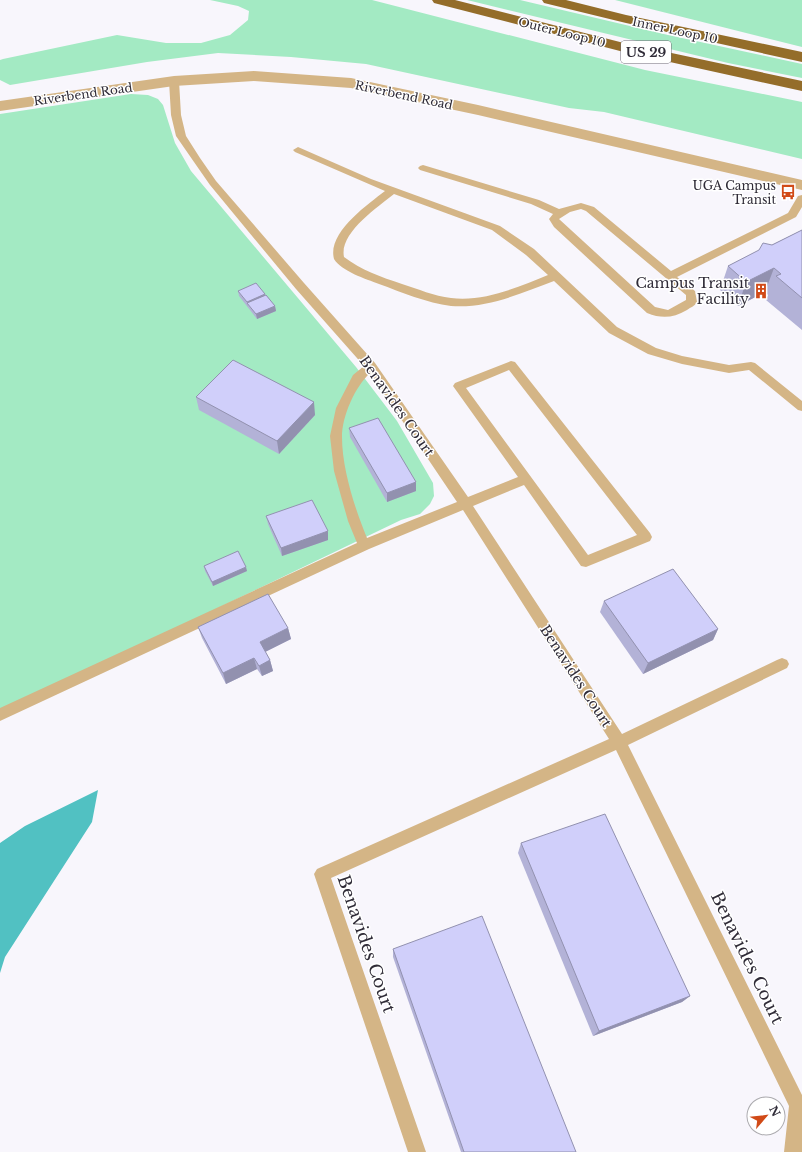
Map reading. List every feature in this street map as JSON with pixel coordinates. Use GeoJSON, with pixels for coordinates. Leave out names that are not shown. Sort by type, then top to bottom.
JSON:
{"type":"FeatureCollection","features":[{"type":"Feature","properties":{"kind":"highway","name":"Outer Loop 10"},"geometry":{"type":"LineString","coordinates":[[439,0],[655,55],[802,86]]}},
{"type":"Feature","properties":{"kind":"highway","name":"Inner Loop 10"},"geometry":{"type":"LineString","coordinates":[[549,0],[626,19],[802,57]]}},
{"type":"Feature","properties":{"kind":"highway"},"geometry":{"type":"LineString","coordinates":[[587,0],[779,53]]}},
{"type":"Feature","properties":{"kind":"street","name":"Riverbend Road"},"geometry":{"type":"LineString","coordinates":[[0,106],[174,81],[254,76],[351,83],[478,110],[802,185]]}},
{"type":"Feature","properties":{"kind":"lane","name":"Benavides Court"},"geometry":{"type":"LineString","coordinates":[[174,81],[176,115],[181,136],[196,160],[213,183],[300,286],[371,366],[466,505],[619,742],[798,1105],[793,1152]]}},
{"type":"Feature","properties":{"kind":"lane"},"geometry":{"type":"LineString","coordinates":[[298,150],[393,190],[496,228],[530,252],[613,330],[629,340],[652,351],[682,360],[729,369],[751,366],[802,406]]}},
{"type":"Feature","properties":{"kind":"lane"},"geometry":{"type":"LineString","coordinates":[[423,168],[535,202],[559,213]]}},
{"type":"Feature","properties":{"kind":"lane"},"geometry":{"type":"LineString","coordinates":[[393,190],[362,216],[341,240],[338,248],[339,259],[350,268],[391,284],[452,302],[483,300],[512,292],[557,276]]}},
{"type":"Feature","properties":{"kind":"lane"},"geometry":{"type":"LineString","coordinates":[[670,276],[792,215],[802,198]]}},
{"type":"Feature","properties":{"kind":"lane"},"geometry":{"type":"LineString","coordinates":[[581,206],[590,209],[670,276],[691,294],[692,302],[669,315],[660,315],[651,310],[558,225],[554,219],[559,213],[572,208],[581,206]]}},
{"type":"Feature","properties":{"kind":"lane"},"geometry":{"type":"LineString","coordinates":[[511,365],[646,537],[586,562],[526,480],[459,386],[511,365]]}},
{"type":"Feature","properties":{"kind":"lane"},"geometry":{"type":"LineString","coordinates":[[364,545],[354,522],[340,471],[336,436],[342,408],[358,378],[371,366]]}},
{"type":"Feature","properties":{"kind":"lane"},"geometry":{"type":"LineString","coordinates":[[0,716],[364,545],[526,480]]}},
{"type":"Feature","properties":{"kind":"lane"},"geometry":{"type":"LineString","coordinates":[[619,742],[782,664]]}},
{"type":"Feature","properties":{"kind":"lane","name":"Benavides Court"},"geometry":{"type":"LineString","coordinates":[[416,1152],[322,874],[619,742]]}},
{"type":"Feature","properties":{"kind":"green space"},"geometry":{"type":"Polygon","coordinates":[[[210,0],[372,0],[645,70],[802,102],[802,159],[604,112],[569,108],[366,64],[291,57],[218,53],[147,62],[10,85],[0,80],[0,60],[3,59],[117,35],[166,43],[201,43],[230,35],[248,20],[249,11],[238,6],[210,0]]]}},
{"type":"Feature","properties":{"kind":"green space"},"geometry":{"type":"Polygon","coordinates":[[[467,0],[520,0],[668,35],[802,64],[802,78],[728,63],[467,0]]]}},
{"type":"Feature","properties":{"kind":"green space"},"geometry":{"type":"Polygon","coordinates":[[[615,0],[802,0],[802,47],[786,43],[615,0]]]}},
{"type":"Feature","properties":{"kind":"green space"},"geometry":{"type":"Polygon","coordinates":[[[131,94],[148,95],[158,99],[163,105],[175,143],[191,171],[356,367],[397,421],[433,483],[434,496],[430,504],[420,514],[401,520],[0,713],[0,114],[131,94]]]}},
{"type":"Feature","properties":{"kind":"water"},"geometry":{"type":"Polygon","coordinates":[[[98,790],[92,822],[5,957],[0,973],[0,843],[25,826],[98,790]]]}},
{"type":"Feature","properties":{"kind":"building"},"geometry":{"type":"Polygon","coordinates":[[[802,230],[802,298],[776,276],[781,274],[774,268],[746,282],[728,266],[759,250],[763,243],[772,245],[802,230]]]}},
{"type":"Feature","properties":{"kind":"building"},"geometry":{"type":"Polygon","coordinates":[[[256,283],[265,294],[247,302],[238,291],[256,283]]]}},
{"type":"Feature","properties":{"kind":"building"},"geometry":{"type":"Polygon","coordinates":[[[266,295],[275,306],[256,314],[247,303],[266,295]]]}},
{"type":"Feature","properties":{"kind":"building"},"geometry":{"type":"Polygon","coordinates":[[[233,360],[314,402],[277,441],[196,397],[233,360]]]}},
{"type":"Feature","properties":{"kind":"building"},"geometry":{"type":"Polygon","coordinates":[[[378,418],[416,482],[387,493],[349,428],[378,418]]]}},
{"type":"Feature","properties":{"kind":"building"},"geometry":{"type":"Polygon","coordinates":[[[312,500],[328,531],[281,548],[266,516],[312,500]]]}},
{"type":"Feature","properties":{"kind":"building"},"geometry":{"type":"Polygon","coordinates":[[[238,551],[246,567],[212,582],[204,566],[238,551]]]}},
{"type":"Feature","properties":{"kind":"building"},"geometry":{"type":"Polygon","coordinates":[[[673,569],[718,629],[648,663],[604,601],[673,569]]]}},
{"type":"Feature","properties":{"kind":"building"},"geometry":{"type":"Polygon","coordinates":[[[268,594],[288,628],[260,642],[270,660],[259,666],[254,658],[223,673],[198,627],[268,594]]]}},
{"type":"Feature","properties":{"kind":"building"},"geometry":{"type":"Polygon","coordinates":[[[605,814],[690,996],[599,1031],[521,843],[605,814]]]}},
{"type":"Feature","properties":{"kind":"building"},"geometry":{"type":"Polygon","coordinates":[[[482,916],[576,1152],[464,1152],[393,949],[482,916]]]}},
{"type":"Feature","properties":{"kind":"place","name":"UGA Campus Transit"},"geometry":{"type":"Point","coordinates":[788,192]}},
{"type":"Feature","properties":{"kind":"place","name":"Campus Transit Facility"},"geometry":{"type":"Point","coordinates":[761,291]}}]}
